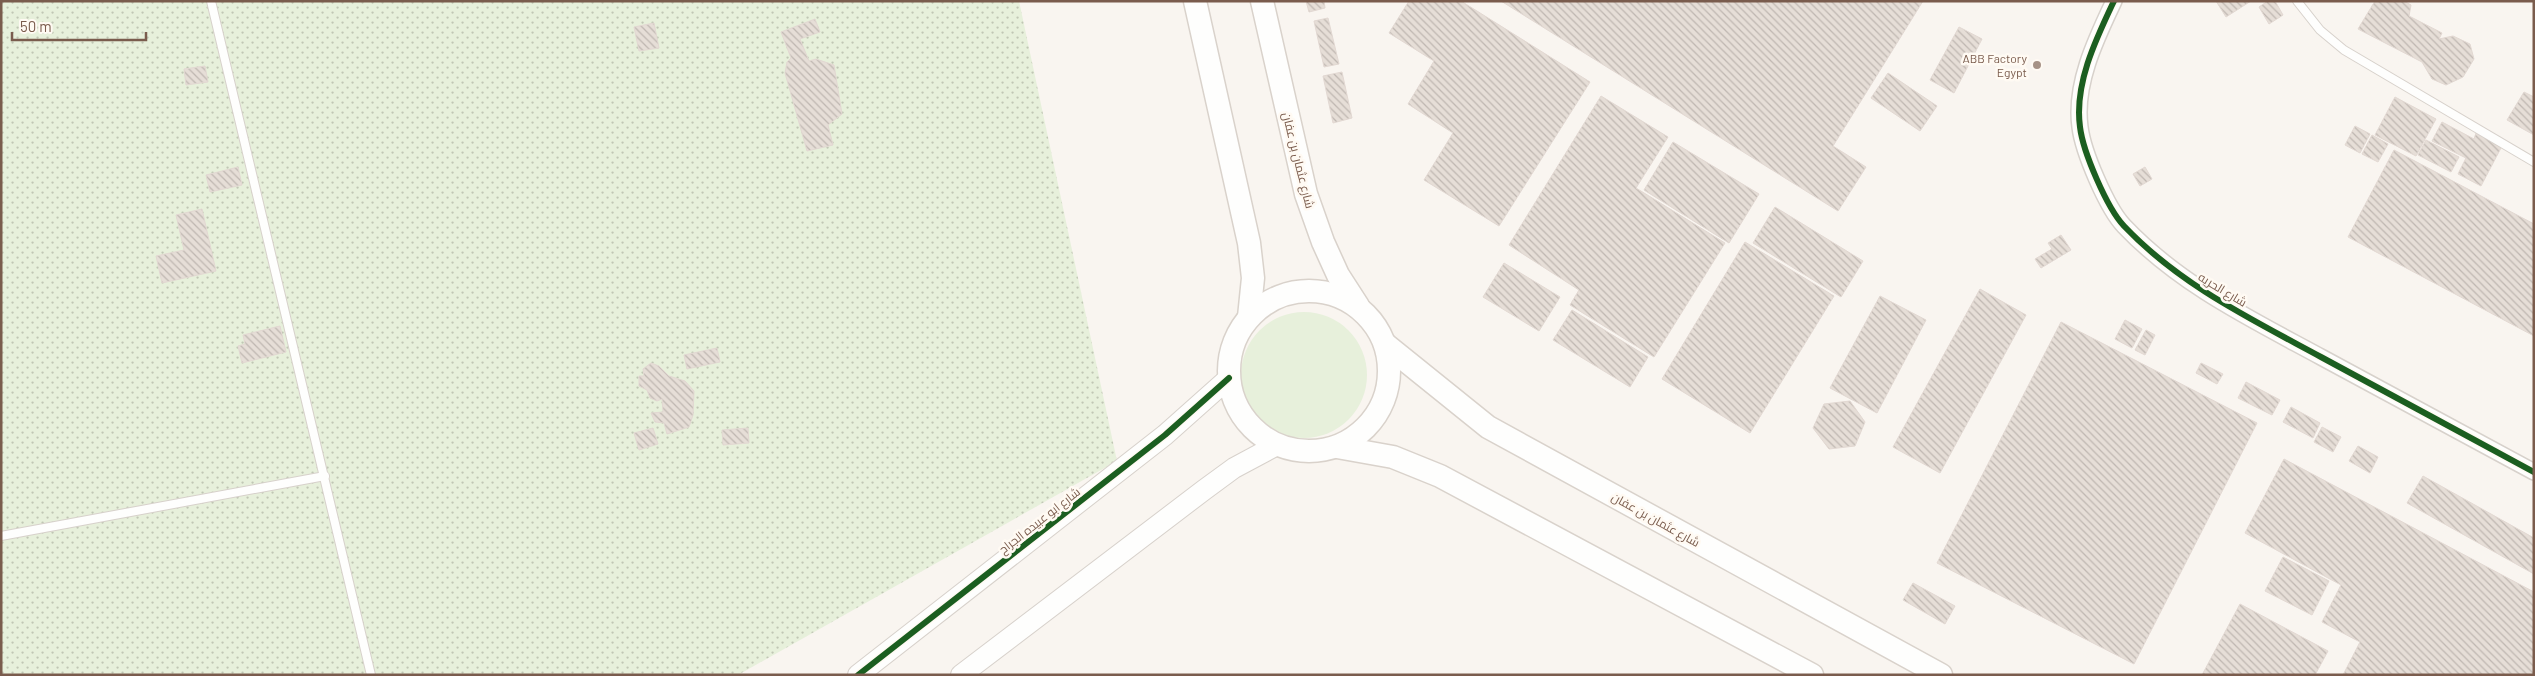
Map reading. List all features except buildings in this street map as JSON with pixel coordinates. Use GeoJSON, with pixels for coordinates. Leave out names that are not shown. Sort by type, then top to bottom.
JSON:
{"type":"FeatureCollection","features":[{"type":"Feature","properties":{"kind":"main road"},"geometry":{"type":"LineString","coordinates":[[1195,1],[1249,243],[1253,278],[1249,317]]}},
{"type":"Feature","properties":{"kind":"main road","name":"شارع عثمان بن عفان"},"geometry":{"type":"LineString","coordinates":[[1262,1],[1306,194],[1323,242],[1338,274],[1360,309]]}},
{"type":"Feature","properties":{"kind":"main road"},"geometry":{"type":"LineString","coordinates":[[1307,292],[1339,296],[1360,309],[1375,324],[1385,344],[1390,368],[1387,393],[1376,416],[1359,435],[1337,447],[1317,451],[1297,451],[1277,445],[1253,429],[1236,405],[1229,378],[1230,357],[1236,337],[1249,317],[1268,301],[1291,293],[1307,292]]}},
{"type":"Feature","properties":{"kind":"main road","name":"شارع عثمان بن عفان"},"geometry":{"type":"LineString","coordinates":[[1385,344],[1445,395],[1488,427],[1941,675]]}},
{"type":"Feature","properties":{"kind":"main road"},"geometry":{"type":"LineString","coordinates":[[1337,447],[1392,457],[1440,476],[1808,673]]}},
{"type":"Feature","properties":{"kind":"street","name":"شارع الحريه"},"geometry":{"type":"LineString","coordinates":[[2114,1],[2096,40],[2082,86],[2080,126],[2092,171],[2122,224],[2166,266],[2217,301],[2534,472]]}},
{"type":"Feature","properties":{"kind":"street","name":"شارع ابو عبيده الجراح"},"geometry":{"type":"LineString","coordinates":[[858,675],[1165,435],[1229,378]]}},
{"type":"Feature","properties":{"kind":"street"},"geometry":{"type":"LineString","coordinates":[[961,675],[1234,468],[1277,445]]}},
{"type":"Feature","properties":{"kind":"lane"},"geometry":{"type":"LineString","coordinates":[[211,1],[372,675]]}},
{"type":"Feature","properties":{"kind":"lane"},"geometry":{"type":"LineString","coordinates":[[2297,1],[2320,30],[2344,50],[2534,162]]}},
{"type":"Feature","properties":{"kind":"lane"},"geometry":{"type":"LineString","coordinates":[[1,536],[325,476]]}},
{"type":"Feature","properties":{"kind":"green space"},"geometry":{"type":"Polygon","coordinates":[[[1,1],[1019,1],[1117,461],[738,675],[1,675],[1,1]]]}},
{"type":"Feature","properties":{"kind":"green space"},"geometry":{"type":"Polygon","coordinates":[[[1304,312],[1328,316],[1349,330],[1363,351],[1367,375],[1363,399],[1349,420],[1328,434],[1304,438],[1280,434],[1259,420],[1245,399],[1241,375],[1245,351],[1259,330],[1280,316],[1304,312]]]}},
{"type":"Feature","properties":{"kind":"cycle path"},"geometry":{"type":"LineString","coordinates":[[2114,1],[2088,62],[2083,78],[2079,111],[2082,138],[2091,165],[2110,206],[2124,226],[2169,266],[2217,299],[2534,472]]}},
{"type":"Feature","properties":{"kind":"cycle path"},"geometry":{"type":"LineString","coordinates":[[858,675],[1165,435],[1229,378]]}},
{"type":"Feature","properties":{"kind":"place","name":"ABB Factory Egypt"},"geometry":{"type":"Point","coordinates":[2037,65]}}]}
